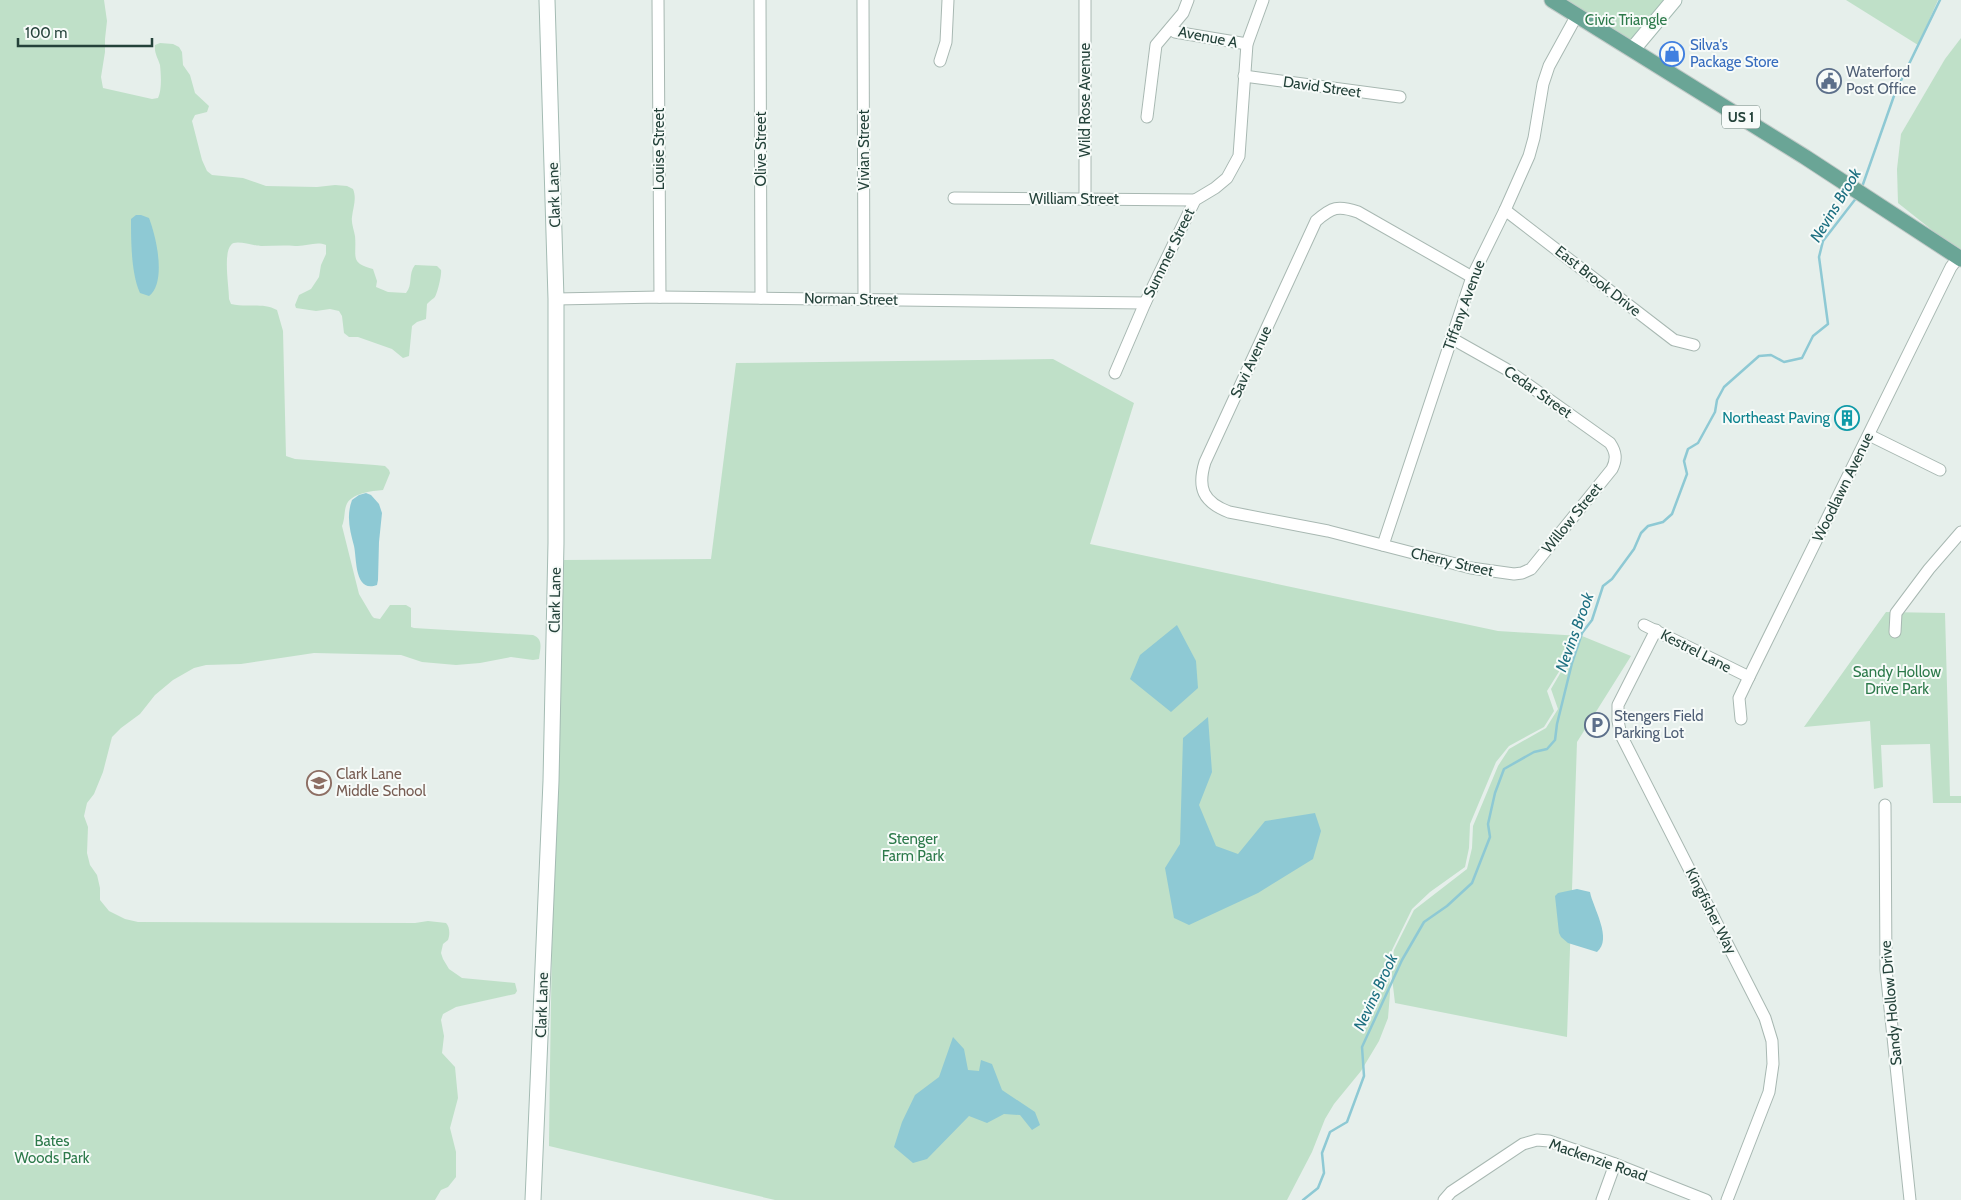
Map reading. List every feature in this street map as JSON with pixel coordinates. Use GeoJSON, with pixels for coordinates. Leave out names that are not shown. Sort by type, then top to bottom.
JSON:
{"type":"FeatureCollection","features":[{"type":"Feature","properties":{"kind":"main road","name":"Clark Lane"},"geometry":{"type":"LineString","coordinates":[[533,1200],[551,763],[556,543],[556,299],[547,0]]}},
{"type":"Feature","properties":{"kind":"main road","name":"US 1"},"geometry":{"type":"LineString","coordinates":[[1552,0],[1634,50],[1960,258]]}},
{"type":"Feature","properties":{"kind":"main road"},"geometry":{"type":"LineString","coordinates":[[1634,50],[1674,0]]}},
{"type":"Feature","properties":{"kind":"street","name":"Louise Street"},"geometry":{"type":"LineString","coordinates":[[658,0],[660,297]]}},
{"type":"Feature","properties":{"kind":"street","name":"Olive Street"},"geometry":{"type":"LineString","coordinates":[[760,0],[761,298]]}},
{"type":"Feature","properties":{"kind":"street","name":"Vivian Street"},"geometry":{"type":"LineString","coordinates":[[863,0],[864,299]]}},
{"type":"Feature","properties":{"kind":"street"},"geometry":{"type":"LineString","coordinates":[[940,61],[946,42],[948,0]]}},
{"type":"Feature","properties":{"kind":"street","name":"Wild Rose Avenue"},"geometry":{"type":"LineString","coordinates":[[1084,0],[1084,199]]}},
{"type":"Feature","properties":{"kind":"street"},"geometry":{"type":"LineString","coordinates":[[1147,117],[1156,44],[1183,13],[1188,0]]}},
{"type":"Feature","properties":{"kind":"street","name":"Summer Street"},"geometry":{"type":"LineString","coordinates":[[1115,373],[1145,303],[1195,200],[1227,178],[1239,156],[1247,44],[1263,0]]}},
{"type":"Feature","properties":{"kind":"street","name":"Tiffany Avenue"},"geometry":{"type":"LineString","coordinates":[[1383,545],[1472,277],[1529,156],[1543,84],[1549,66],[1577,15]]}},
{"type":"Feature","properties":{"kind":"street","name":"Avenue A"},"geometry":{"type":"LineString","coordinates":[[1171,28],[1174,32],[1247,44]]}},
{"type":"Feature","properties":{"kind":"street","name":"David Street"},"geometry":{"type":"LineString","coordinates":[[1244,76],[1400,97]]}},
{"type":"Feature","properties":{"kind":"street","name":"William Street"},"geometry":{"type":"LineString","coordinates":[[954,198],[1195,200]]}},
{"type":"Feature","properties":{"kind":"street","name":"Savi Avenue"},"geometry":{"type":"LineString","coordinates":[[1383,545],[1328,531],[1229,512],[1216,507],[1204,494],[1201,484],[1204,467],[1316,222],[1325,213],[1334,208],[1346,208],[1358,212],[1472,277]]}},
{"type":"Feature","properties":{"kind":"street","name":"East Brook Drive"},"geometry":{"type":"LineString","coordinates":[[1505,210],[1674,340],[1694,345]]}},
{"type":"Feature","properties":{"kind":"street","name":"Woodlawn Avenue"},"geometry":{"type":"LineString","coordinates":[[1741,718],[1739,698],[1951,268],[1960,258]]}},
{"type":"Feature","properties":{"kind":"street","name":"Norman Street"},"geometry":{"type":"LineString","coordinates":[[556,299],[660,297],[1145,303]]}},
{"type":"Feature","properties":{"kind":"street","name":"Cedar Street"},"geometry":{"type":"LineString","coordinates":[[1451,338],[1506,369],[1560,406],[1610,443],[1616,457]]}},
{"type":"Feature","properties":{"kind":"street"},"geometry":{"type":"LineString","coordinates":[[1869,435],[1940,470]]}},
{"type":"Feature","properties":{"kind":"street","name":"Willow Street"},"geometry":{"type":"LineString","coordinates":[[1522,573],[1531,569],[1612,469],[1616,457]]}},
{"type":"Feature","properties":{"kind":"street"},"geometry":{"type":"LineString","coordinates":[[1895,632],[1896,613],[1961,532]]}},
{"type":"Feature","properties":{"kind":"street","name":"Cherry Street"},"geometry":{"type":"LineString","coordinates":[[1383,545],[1471,568],[1505,574],[1522,573]]}},
{"type":"Feature","properties":{"kind":"street","name":"Kestrel Lane"},"geometry":{"type":"LineString","coordinates":[[1644,624],[1749,677]]}},
{"type":"Feature","properties":{"kind":"street","name":"Kingfisher Way"},"geometry":{"type":"LineString","coordinates":[[1656,630],[1618,706],[1618,721],[1621,735],[1765,1018],[1772,1041],[1773,1064],[1769,1092],[1727,1200]]}},
{"type":"Feature","properties":{"kind":"street","name":"Sandy Hollow Drive"},"geometry":{"type":"LineString","coordinates":[[1885,805],[1886,970],[1910,1200]]}},
{"type":"Feature","properties":{"kind":"street","name":"Mackenzie Road"},"geometry":{"type":"LineString","coordinates":[[1444,1200],[1450,1192],[1523,1144],[1537,1140],[1549,1141],[1615,1164],[1706,1200]]}},
{"type":"Feature","properties":{"kind":"street"},"geometry":{"type":"LineString","coordinates":[[1602,1200],[1615,1164]]}},
{"type":"Feature","properties":{"kind":"green space","name":"Bates Woods Park"},"geometry":{"type":"Polygon","coordinates":[[[0,0],[104,0],[107,21],[101,77],[103,88],[152,99],[158,98],[161,86],[161,73],[155,45],[160,43],[173,44],[179,47],[182,52],[183,65],[190,75],[195,93],[209,106],[207,112],[195,115],[192,121],[202,160],[207,171],[212,175],[243,178],[266,186],[317,187],[335,185],[347,186],[353,189],[355,200],[352,224],[355,236],[356,258],[360,264],[373,269],[377,281],[376,287],[388,292],[406,293],[415,265],[437,266],[441,270],[437,293],[427,304],[426,319],[412,326],[409,356],[403,358],[392,349],[358,337],[349,337],[344,333],[342,316],[339,311],[330,309],[316,311],[296,308],[295,305],[299,295],[311,289],[319,277],[321,265],[326,254],[326,245],[261,246],[233,243],[227,255],[229,299],[231,304],[266,306],[277,310],[283,331],[286,456],[295,459],[385,466],[389,470],[390,473],[383,490],[357,495],[348,502],[342,526],[359,594],[372,616],[380,619],[390,605],[406,605],[411,608],[411,627],[414,628],[533,635],[540,642],[539,659],[511,657],[456,665],[422,662],[401,655],[314,653],[241,664],[206,665],[194,668],[173,680],[155,695],[140,714],[112,737],[103,772],[94,794],[87,803],[84,816],[88,827],[87,853],[90,865],[97,875],[100,900],[109,911],[125,919],[138,922],[415,923],[428,921],[446,923],[449,929],[449,936],[448,940],[443,944],[441,953],[449,969],[462,978],[515,983],[517,991],[515,994],[456,1007],[443,1014],[441,1020],[444,1036],[442,1053],[455,1067],[458,1098],[450,1128],[456,1152],[456,1177],[448,1187],[441,1190],[435,1200],[0,1200],[0,0]]]}},
{"type":"Feature","properties":{"kind":"green space","name":"Civic Triangle"},"geometry":{"type":"Polygon","coordinates":[[[1557,0],[1667,0],[1633,49],[1557,0]]]}},
{"type":"Feature","properties":{"kind":"green space"},"geometry":{"type":"Polygon","coordinates":[[[1846,0],[1938,0],[1918,45],[1846,0]]]}},
{"type":"Feature","properties":{"kind":"green space"},"geometry":{"type":"Polygon","coordinates":[[[1961,38],[1961,249],[1937,234],[1898,203],[1897,169],[1901,134],[1945,59],[1961,38]]]}},
{"type":"Feature","properties":{"kind":"green space","name":"Stenger Farm Park"},"geometry":{"type":"Polygon","coordinates":[[[1053,359],[1134,403],[1090,544],[1498,631],[1581,636],[1547,691],[1554,711],[1544,727],[1509,746],[1496,762],[1470,824],[1469,848],[1465,867],[1430,892],[1412,909],[1392,950],[1389,967],[1390,993],[1388,1018],[1379,1041],[1361,1071],[1334,1104],[1325,1119],[1312,1152],[1287,1200],[775,1200],[549,1146],[554,853],[564,560],[711,559],[736,363],[1053,359]]]}},
{"type":"Feature","properties":{"kind":"green space","name":"Sandy Hollow Drive Park"},"geometry":{"type":"Polygon","coordinates":[[[1886,612],[1945,613],[1950,796],[1961,796],[1961,803],[1933,803],[1930,744],[1881,745],[1883,787],[1874,789],[1870,721],[1804,727],[1886,612]]]}},
{"type":"Feature","properties":{"kind":"green space"},"geometry":{"type":"Polygon","coordinates":[[[1582,636],[1631,656],[1577,742],[1567,1037],[1395,1003],[1391,969],[1394,950],[1414,910],[1467,869],[1472,848],[1473,826],[1498,766],[1509,749],[1546,728],[1558,709],[1551,689],[1582,636]]]}},
{"type":"Feature","properties":{"kind":"water"},"geometry":{"type":"Polygon","coordinates":[[[136,215],[149,218],[157,247],[158,280],[149,296],[140,293],[133,267],[131,219],[136,215]]]}},
{"type":"Feature","properties":{"kind":"water"},"geometry":{"type":"Polygon","coordinates":[[[366,493],[371,495],[379,504],[382,513],[378,580],[377,585],[370,586],[360,580],[349,518],[352,500],[366,493]]]}},
{"type":"Feature","properties":{"kind":"water"},"geometry":{"type":"Polygon","coordinates":[[[1177,625],[1196,661],[1198,688],[1171,712],[1130,679],[1140,655],[1177,625]]]}},
{"type":"Feature","properties":{"kind":"water"},"geometry":{"type":"Polygon","coordinates":[[[1208,717],[1212,772],[1199,805],[1216,846],[1238,854],[1265,821],[1315,813],[1321,831],[1313,859],[1258,893],[1189,925],[1174,918],[1165,868],[1180,844],[1183,738],[1208,717]]]}},
{"type":"Feature","properties":{"kind":"water"},"geometry":{"type":"Polygon","coordinates":[[[1577,889],[1590,892],[1601,923],[1603,939],[1597,952],[1568,943],[1559,933],[1555,896],[1558,893],[1577,889]]]}},
{"type":"Feature","properties":{"kind":"water"},"geometry":{"type":"Polygon","coordinates":[[[953,1037],[964,1049],[968,1070],[979,1071],[981,1060],[992,1064],[1002,1090],[1035,1112],[1040,1125],[1032,1130],[1020,1115],[1004,1114],[987,1123],[969,1116],[927,1159],[913,1163],[894,1147],[902,1122],[915,1095],[939,1077],[953,1037]]]}},
{"type":"Feature","properties":{"kind":"waterway","name":"Nevins Brook"},"geometry":{"type":"LineString","coordinates":[[1862,187],[1895,93],[1940,0]]}},
{"type":"Feature","properties":{"kind":"waterway","name":"Nevins Brook"},"geometry":{"type":"LineString","coordinates":[[1303,1200],[1318,1188],[1324,1173],[1322,1153],[1330,1132],[1347,1122],[1364,1076],[1362,1047],[1402,960],[1424,922],[1447,906],[1472,883],[1490,837],[1488,824],[1495,793],[1504,769],[1534,752],[1547,749],[1555,740],[1572,663],[1582,633],[1592,620],[1603,586],[1612,579],[1634,549],[1641,533],[1648,526],[1663,522],[1672,514],[1687,474],[1684,461],[1688,449],[1698,443],[1715,412],[1717,400],[1724,387],[1759,356],[1771,355],[1784,362],[1802,358],[1813,336],[1828,324],[1819,257],[1823,241],[1857,197]]}},
{"type":"Feature","properties":{"kind":"place","name":"Silva's Package Store"},"geometry":{"type":"Point","coordinates":[1672,54]}},
{"type":"Feature","properties":{"kind":"place","name":"Waterford Post Office"},"geometry":{"type":"Point","coordinates":[1829,81]}},
{"type":"Feature","properties":{"kind":"place","name":"Northeast Paving"},"geometry":{"type":"Point","coordinates":[1847,418]}},
{"type":"Feature","properties":{"kind":"place","name":"Stengers Field Parking Lot"},"geometry":{"type":"Point","coordinates":[1597,725]}},
{"type":"Feature","properties":{"kind":"place","name":"Clark Lane Middle School"},"geometry":{"type":"Point","coordinates":[319,783]}}]}
